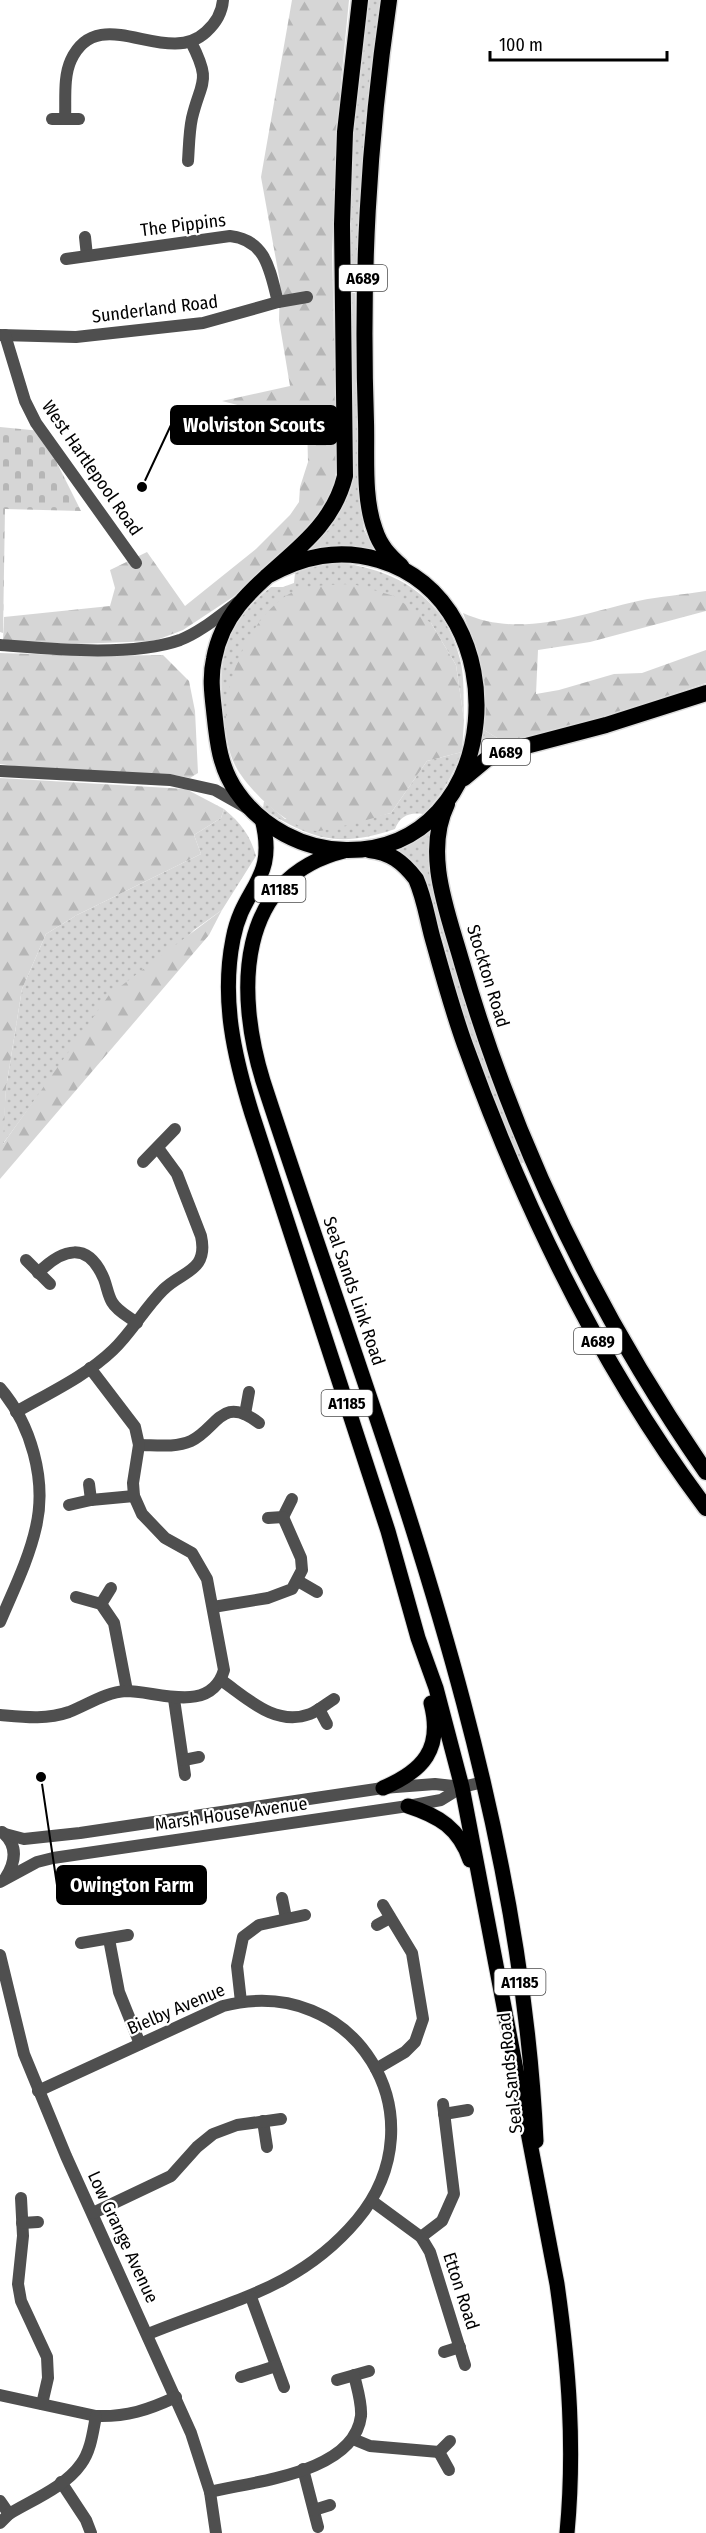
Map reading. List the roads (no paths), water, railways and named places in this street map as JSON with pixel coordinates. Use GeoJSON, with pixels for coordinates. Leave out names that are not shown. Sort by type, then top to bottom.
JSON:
{"type":"FeatureCollection","features":[{"type":"Feature","properties":{"kind":"highway","name":"A689"},"geometry":{"type":"LineString","coordinates":[[360,0],[345,132],[342,224],[345,476],[342,492],[329,517],[243,598],[224,627],[217,645],[212,674],[212,693],[221,760],[234,789],[259,816],[301,842],[346,850],[381,851],[409,870],[421,890],[465,1044],[513,1169],[585,1320],[652,1430],[706,1508]]}},
{"type":"Feature","properties":{"kind":"highway","name":"A689"},"geometry":{"type":"LineString","coordinates":[[389,0],[372,135],[363,286],[369,511],[375,532],[387,554],[440,598],[458,622],[473,670],[476,731],[470,758],[456,788]]}},
{"type":"Feature","properties":{"kind":"highway","name":"A689"},"geometry":{"type":"LineString","coordinates":[[267,576],[295,562],[323,555],[340,554],[385,562],[412,576]]}},
{"type":"Feature","properties":{"kind":"highway","name":"A689"},"geometry":{"type":"LineString","coordinates":[[363,849],[398,839],[415,830],[438,811],[476,766],[496,755],[606,725],[706,693]]}},
{"type":"Feature","properties":{"kind":"highway","name":"Stockton Road"},"geometry":{"type":"LineString","coordinates":[[456,788],[441,820],[436,860],[476,1009],[535,1167]]}},
{"type":"Feature","properties":{"kind":"highway","name":"A689"},"geometry":{"type":"LineString","coordinates":[[535,1167],[603,1306],[674,1425],[706,1472]]}},
{"type":"Feature","properties":{"kind":"highway"},"geometry":{"type":"LineString","coordinates":[[513,1169],[535,1167]]}},
{"type":"Feature","properties":{"kind":"main road","name":"A1185"},"geometry":{"type":"LineString","coordinates":[[259,816],[267,839],[266,866],[237,920],[229,960],[228,992],[234,1049],[252,1114],[385,1520],[418,1638],[436,1688],[462,1787]]}},
{"type":"Feature","properties":{"kind":"main road","name":"Seal Sands Link Road"},"geometry":{"type":"LineString","coordinates":[[346,850],[322,858],[304,868],[271,899],[261,917],[248,959],[247,1010],[263,1081],[442,1618],[484,1782]]}},
{"type":"Feature","properties":{"kind":"main road","name":"A1185"},"geometry":{"type":"LineString","coordinates":[[383,1788],[408,1778],[430,1750],[435,1722],[418,1638]]}},
{"type":"Feature","properties":{"kind":"main road","name":"Seal Sands Road"},"geometry":{"type":"LineString","coordinates":[[484,1782],[515,1938],[535,2118],[538,2183]]}},
{"type":"Feature","properties":{"kind":"main road","name":"Seal Sands Road"},"geometry":{"type":"LineString","coordinates":[[462,1787],[538,2183],[568,2362],[572,2436],[567,2533]]}},
{"type":"Feature","properties":{"kind":"main road"},"geometry":{"type":"LineString","coordinates":[[408,1806],[445,1822],[457,1834],[481,1886]]}},
{"type":"Feature","properties":{"kind":"street"},"geometry":{"type":"LineString","coordinates":[[65,119],[67,72],[71,59],[86,41],[95,35],[118,32],[158,42],[191,42],[212,26],[222,8],[223,0]]}},
{"type":"Feature","properties":{"kind":"street"},"geometry":{"type":"LineString","coordinates":[[188,161],[195,108],[203,87],[204,72],[191,42]]}},
{"type":"Feature","properties":{"kind":"street"},"geometry":{"type":"LineString","coordinates":[[52,119],[79,119]]}},
{"type":"Feature","properties":{"kind":"street"},"geometry":{"type":"LineString","coordinates":[[190,142],[204,143]]}},
{"type":"Feature","properties":{"kind":"street","name":"The Pippins"},"geometry":{"type":"LineString","coordinates":[[66,259],[230,236],[243,237],[263,252],[278,302]]}},
{"type":"Feature","properties":{"kind":"street"},"geometry":{"type":"LineString","coordinates":[[86,237],[87,256]]}},
{"type":"Feature","properties":{"kind":"street","name":"Sunderland Road"},"geometry":{"type":"LineString","coordinates":[[3,335],[76,337],[203,323],[278,302],[308,297]]}},
{"type":"Feature","properties":{"kind":"street","name":"West Hartlepool Road"},"geometry":{"type":"LineString","coordinates":[[3,335],[25,401],[36,423],[132,558],[117,561]]}},
{"type":"Feature","properties":{"kind":"street"},"geometry":{"type":"LineString","coordinates":[[0,645],[87,649],[161,645],[189,635],[243,598]]}},
{"type":"Feature","properties":{"kind":"street"},"geometry":{"type":"LineString","coordinates":[[0,771],[171,780],[215,790],[259,816]]}},
{"type":"Feature","properties":{"kind":"street"},"geometry":{"type":"LineString","coordinates":[[142,1162],[175,1129]]}},
{"type":"Feature","properties":{"kind":"street"},"geometry":{"type":"LineString","coordinates":[[16,1412],[90,1368],[112,1351],[167,1286],[188,1275],[197,1266],[203,1246],[181,1182],[158,1148]]}},
{"type":"Feature","properties":{"kind":"street"},"geometry":{"type":"LineString","coordinates":[[38,1273],[59,1255],[73,1252],[89,1257],[99,1269],[114,1305],[137,1323]]}},
{"type":"Feature","properties":{"kind":"street"},"geometry":{"type":"LineString","coordinates":[[26,1260],[50,1284]]}},
{"type":"Feature","properties":{"kind":"street"},"geometry":{"type":"LineString","coordinates":[[0,1715],[33,1718],[51,1716],[127,1691],[174,1699],[201,1695],[213,1689],[221,1680],[224,1670],[207,1579],[199,1561],[183,1546],[165,1538],[150,1525],[134,1496],[133,1483],[139,1445],[131,1419],[90,1368]]}},
{"type":"Feature","properties":{"kind":"street"},"geometry":{"type":"LineString","coordinates":[[0,1388],[16,1412],[33,1450],[39,1504],[30,1548],[5,1597],[0,1622]]}},
{"type":"Feature","properties":{"kind":"street"},"geometry":{"type":"LineString","coordinates":[[245,1414],[249,1392]]}},
{"type":"Feature","properties":{"kind":"street"},"geometry":{"type":"LineString","coordinates":[[139,1445],[180,1444],[196,1438],[220,1417],[230,1413],[245,1414],[259,1423]]}},
{"type":"Feature","properties":{"kind":"street"},"geometry":{"type":"LineString","coordinates":[[89,1484],[92,1500]]}},
{"type":"Feature","properties":{"kind":"street"},"geometry":{"type":"LineString","coordinates":[[69,1505],[134,1496]]}},
{"type":"Feature","properties":{"kind":"street"},"geometry":{"type":"LineString","coordinates":[[213,1607],[268,1598],[292,1589],[298,1581],[302,1570],[301,1558],[284,1517],[292,1499]]}},
{"type":"Feature","properties":{"kind":"street"},"geometry":{"type":"LineString","coordinates":[[268,1518],[284,1517]]}},
{"type":"Feature","properties":{"kind":"street"},"geometry":{"type":"LineString","coordinates":[[298,1581],[317,1592]]}},
{"type":"Feature","properties":{"kind":"street"},"geometry":{"type":"LineString","coordinates":[[101,1604],[111,1588]]}},
{"type":"Feature","properties":{"kind":"street"},"geometry":{"type":"LineString","coordinates":[[76,1597],[101,1604],[117,1633],[127,1691]]}},
{"type":"Feature","properties":{"kind":"street"},"geometry":{"type":"LineString","coordinates":[[221,1680],[269,1714],[293,1717],[310,1714],[334,1699]]}},
{"type":"Feature","properties":{"kind":"street"},"geometry":{"type":"LineString","coordinates":[[174,1699],[185,1775]]}},
{"type":"Feature","properties":{"kind":"street"},"geometry":{"type":"LineString","coordinates":[[319,1709],[327,1724]]}},
{"type":"Feature","properties":{"kind":"street"},"geometry":{"type":"LineString","coordinates":[[184,1760],[200,1756]]}},
{"type":"Feature","properties":{"kind":"street","name":"Marsh House Avenue"},"geometry":{"type":"LineString","coordinates":[[2,1880],[37,1862],[53,1858],[408,1806],[441,1800],[462,1787],[484,1782]]}},
{"type":"Feature","properties":{"kind":"street","name":"Marsh House Avenue"},"geometry":{"type":"LineString","coordinates":[[2,1833],[24,1839],[80,1833],[383,1788],[435,1784],[462,1787]]}},
{"type":"Feature","properties":{"kind":"street","name":"Marsh House Avenue"},"geometry":{"type":"LineString","coordinates":[[2,1833],[13,1846],[14,1856],[13,1866],[2,1880]]}},
{"type":"Feature","properties":{"kind":"street"},"geometry":{"type":"LineString","coordinates":[[282,1898],[286,1918]]}},
{"type":"Feature","properties":{"kind":"street"},"geometry":{"type":"LineString","coordinates":[[376,2069],[405,2052],[415,2042],[423,2019],[412,1953],[383,1905]]}},
{"type":"Feature","properties":{"kind":"street"},"geometry":{"type":"LineString","coordinates":[[241,2002],[237,1960],[243,1937],[259,1924],[305,1914]]}},
{"type":"Feature","properties":{"kind":"street"},"geometry":{"type":"LineString","coordinates":[[377,1925],[390,1918]]}},
{"type":"Feature","properties":{"kind":"street"},"geometry":{"type":"LineString","coordinates":[[81,1943],[128,1935]]}},
{"type":"Feature","properties":{"kind":"street"},"geometry":{"type":"LineString","coordinates":[[109,1939],[119,1992],[140,2044]]}},
{"type":"Feature","properties":{"kind":"street","name":"Low Grange Avenue"},"geometry":{"type":"LineString","coordinates":[[0,1954],[5,2006],[38,2091],[176,2397],[201,2460],[210,2492],[216,2533]]}},
{"type":"Feature","properties":{"kind":"street","name":"Bielby Avenue"},"geometry":{"type":"LineString","coordinates":[[38,2091],[223,2006],[241,2002],[285,2001],[323,2014],[352,2036],[367,2052],[376,2069],[385,2091],[391,2135],[389,2155],[372,2201],[322,2255],[288,2279],[251,2297],[148,2334]]}},
{"type":"Feature","properties":{"kind":"street"},"geometry":{"type":"LineString","coordinates":[[422,2237],[442,2221],[454,2194],[443,2109],[468,2110]]}},
{"type":"Feature","properties":{"kind":"street"},"geometry":{"type":"LineString","coordinates":[[93,2213],[171,2176],[197,2147],[213,2134],[237,2126],[281,2119]]}},
{"type":"Feature","properties":{"kind":"street"},"geometry":{"type":"LineString","coordinates":[[263,2121],[267,2147]]}},
{"type":"Feature","properties":{"kind":"street"},"geometry":{"type":"LineString","coordinates":[[21,2198],[22,2223],[18,2284],[21,2301],[47,2357],[48,2378],[42,2404]]}},
{"type":"Feature","properties":{"kind":"street","name":"Etton Road"},"geometry":{"type":"LineString","coordinates":[[372,2201],[422,2237],[438,2270],[465,2366]]}},
{"type":"Feature","properties":{"kind":"street"},"geometry":{"type":"LineString","coordinates":[[22,2223],[38,2222]]}},
{"type":"Feature","properties":{"kind":"street"},"geometry":{"type":"LineString","coordinates":[[251,2297],[284,2387]]}},
{"type":"Feature","properties":{"kind":"street","name":"Etton Road"},"geometry":{"type":"LineString","coordinates":[[444,2352],[460,2348]]}},
{"type":"Feature","properties":{"kind":"street"},"geometry":{"type":"LineString","coordinates":[[241,2377],[276,2366]]}},
{"type":"Feature","properties":{"kind":"street"},"geometry":{"type":"LineString","coordinates":[[337,2380],[369,2371]]}},
{"type":"Feature","properties":{"kind":"street"},"geometry":{"type":"LineString","coordinates":[[210,2492],[330,2460],[353,2439],[361,2414],[354,2375]]}},
{"type":"Feature","properties":{"kind":"street"},"geometry":{"type":"LineString","coordinates":[[0,2396],[96,2416],[143,2412],[176,2397]]}},
{"type":"Feature","properties":{"kind":"street"},"geometry":{"type":"LineString","coordinates":[[0,2501],[4,2518],[61,2482],[82,2463],[96,2416]]}},
{"type":"Feature","properties":{"kind":"street"},"geometry":{"type":"LineString","coordinates":[[353,2439],[370,2446],[439,2452],[450,2441]]}},
{"type":"Feature","properties":{"kind":"street"},"geometry":{"type":"LineString","coordinates":[[439,2452],[449,2470]]}},
{"type":"Feature","properties":{"kind":"street"},"geometry":{"type":"LineString","coordinates":[[303,2469],[318,2527]]}},
{"type":"Feature","properties":{"kind":"street"},"geometry":{"type":"LineString","coordinates":[[61,2482],[86,2520],[91,2533]]}},
{"type":"Feature","properties":{"kind":"street"},"geometry":{"type":"LineString","coordinates":[[314,2510],[330,2505]]}},
{"type":"Feature","properties":{"kind":"place","name":"Wolviston Scouts"},"geometry":{"type":"Point","coordinates":[142,487]}},
{"type":"Feature","properties":{"kind":"place","name":"Owington Farm"},"geometry":{"type":"Point","coordinates":[41,1777]}}]}
